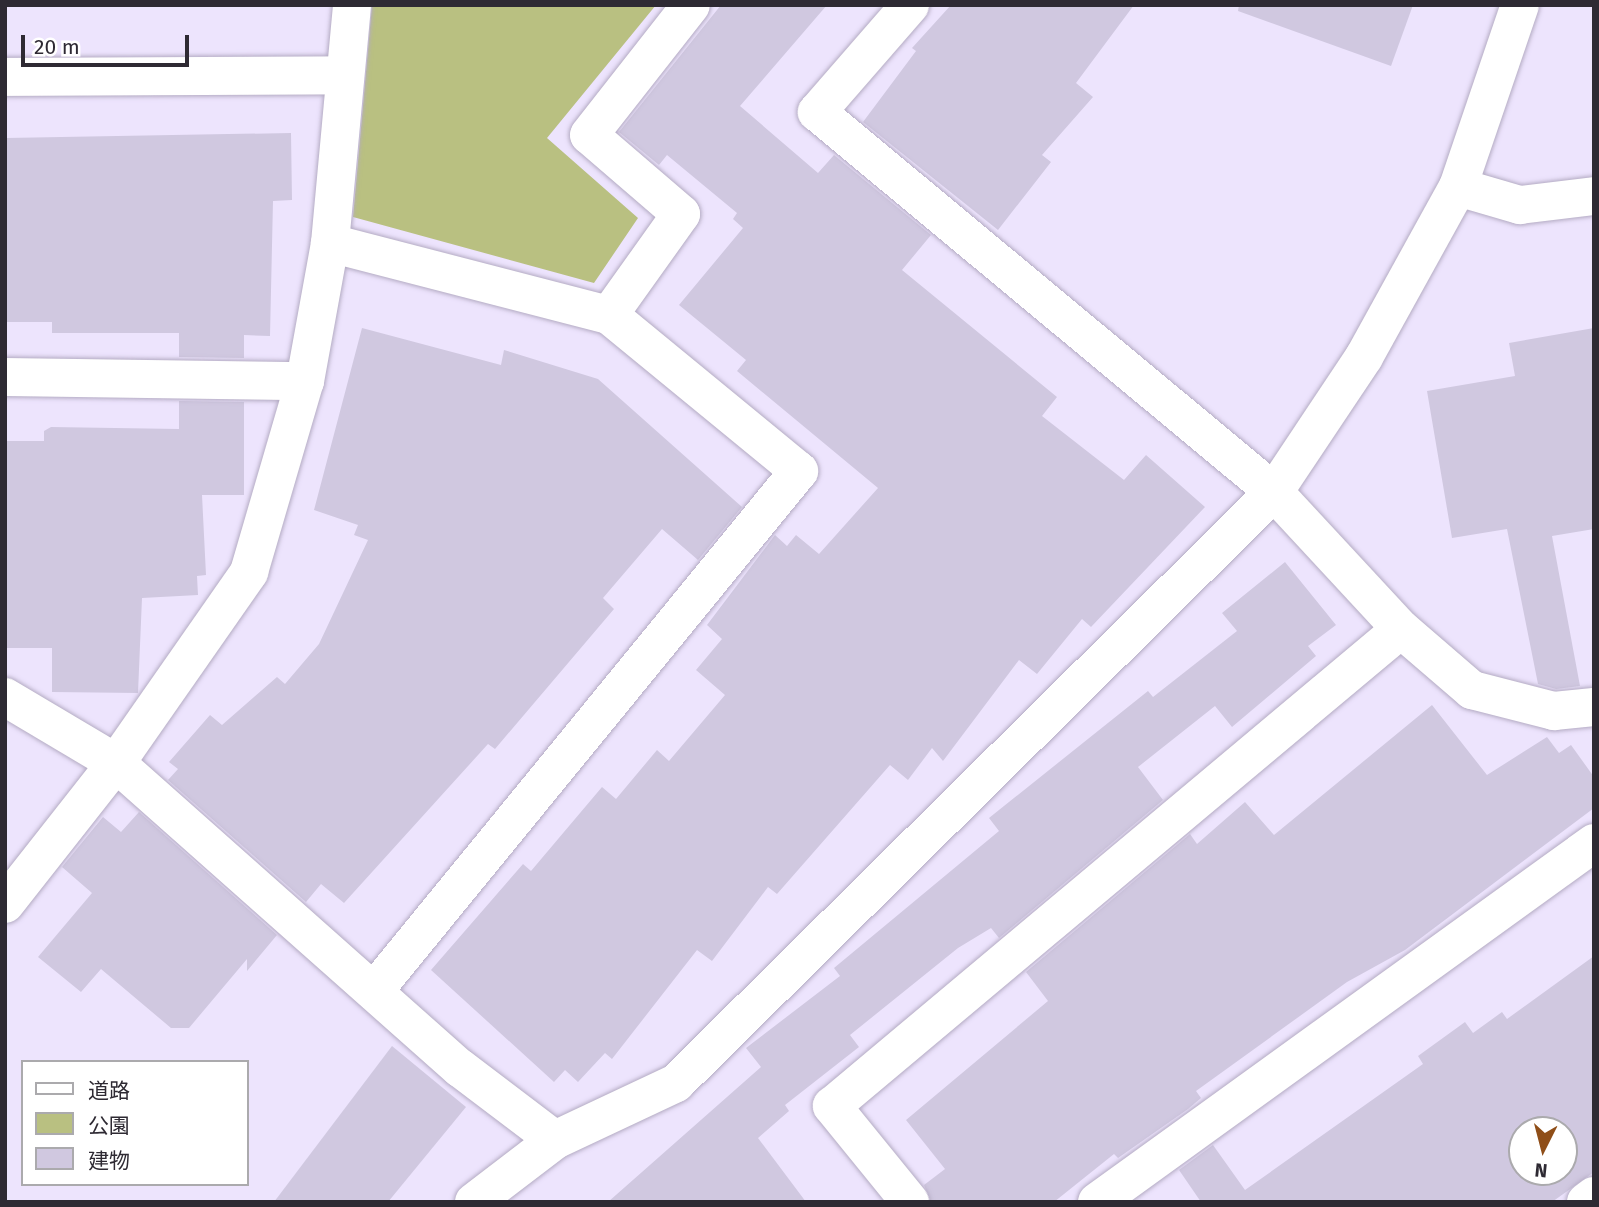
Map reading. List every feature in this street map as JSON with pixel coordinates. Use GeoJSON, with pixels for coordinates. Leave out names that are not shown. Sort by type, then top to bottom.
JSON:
{"type":"FeatureCollection","features":[{"type":"Feature","properties":{"kind":"street"},"geometry":{"type":"LineString","coordinates":[[5,904],[116,763],[249,572],[305,381],[330,243],[352,5]]}},
{"type":"Feature","properties":{"kind":"street"},"geometry":{"type":"LineString","coordinates":[[609,315],[681,214],[589,135],[691,5]]}},
{"type":"Feature","properties":{"kind":"street"},"geometry":{"type":"LineString","coordinates":[[910,5],[817,112],[1274,492],[1401,629],[1472,690],[1554,711],[1594,707]]}},
{"type":"Feature","properties":{"kind":"street"},"geometry":{"type":"LineString","coordinates":[[474,1202],[555,1140],[676,1083],[1274,492],[1364,357],[1458,187],[1520,5]]}},
{"type":"Feature","properties":{"kind":"street"},"geometry":{"type":"LineString","coordinates":[[5,77],[344,75]]}},
{"type":"Feature","properties":{"kind":"street"},"geometry":{"type":"LineString","coordinates":[[1458,187],[1520,205],[1594,196]]}},
{"type":"Feature","properties":{"kind":"street"},"geometry":{"type":"LineString","coordinates":[[330,243],[609,315],[799,471],[374,991]]}},
{"type":"Feature","properties":{"kind":"street"},"geometry":{"type":"LineString","coordinates":[[5,377],[305,381]]}},
{"type":"Feature","properties":{"kind":"street"},"geometry":{"type":"LineString","coordinates":[[910,1202],[832,1106],[1401,629]]}},
{"type":"Feature","properties":{"kind":"street"},"geometry":{"type":"LineString","coordinates":[[5,697],[116,763],[374,991],[555,1140]]}},
{"type":"Feature","properties":{"kind":"street"},"geometry":{"type":"LineString","coordinates":[[1097,1202],[1594,843]]}},
{"type":"Feature","properties":{"kind":"street"},"geometry":{"type":"LineString","coordinates":[[1586,1202],[1594,1196]]}},
{"type":"Feature","properties":{"kind":"green space"},"geometry":{"type":"Polygon","coordinates":[[[372,5],[656,5],[547,138],[638,218],[594,283],[353,217],[372,5]]]}},
{"type":"Feature","properties":{"kind":"building"},"geometry":{"type":"Polygon","coordinates":[[[721,5],[827,5],[740,106],[818,173],[834,155],[931,235],[902,270],[1057,397],[1042,416],[1124,480],[1146,455],[1205,507],[1091,627],[1082,619],[1037,674],[1019,660],[943,761],[932,748],[908,780],[890,765],[777,894],[768,887],[712,961],[697,950],[612,1059],[605,1053],[578,1082],[565,1070],[554,1082],[431,970],[523,864],[531,871],[602,787],[616,799],[657,750],[669,761],[725,695],[696,670],[722,639],[707,625],[775,535],[787,546],[796,535],[819,554],[878,488],[737,371],[746,360],[679,305],[743,228],[733,219],[737,213],[667,155],[659,165],[619,132],[721,5]]]}},
{"type":"Feature","properties":{"kind":"building"},"geometry":{"type":"Polygon","coordinates":[[[951,5],[1134,5],[1076,83],[1093,97],[1042,155],[1051,162],[998,230],[863,122],[916,51],[912,48],[951,5]]]}},
{"type":"Feature","properties":{"kind":"building"},"geometry":{"type":"Polygon","coordinates":[[[1239,5],[1413,5],[1391,66],[1238,11],[1239,5]]]}},
{"type":"Feature","properties":{"kind":"building"},"geometry":{"type":"Polygon","coordinates":[[[291,133],[292,200],[273,201],[270,336],[244,335],[244,358],[179,357],[179,333],[52,333],[52,322],[5,322],[6,138],[291,133]]]}},
{"type":"Feature","properties":{"kind":"building"},"geometry":{"type":"Polygon","coordinates":[[[362,328],[501,365],[504,350],[598,379],[742,507],[698,560],[662,529],[603,598],[614,609],[495,749],[488,744],[344,903],[321,884],[306,902],[168,780],[178,769],[169,762],[210,715],[222,725],[277,677],[285,684],[319,644],[368,540],[354,535],[358,525],[314,510],[362,328]]]}},
{"type":"Feature","properties":{"kind":"building"},"geometry":{"type":"Polygon","coordinates":[[[1594,328],[1594,529],[1552,536],[1580,686],[1556,689],[1538,684],[1507,529],[1452,538],[1427,391],[1515,376],[1509,343],[1594,328]]]}},
{"type":"Feature","properties":{"kind":"building"},"geometry":{"type":"Polygon","coordinates":[[[179,401],[244,402],[244,495],[202,495],[206,575],[197,576],[198,595],[142,598],[138,693],[52,692],[52,648],[5,648],[5,441],[44,441],[44,431],[51,427],[179,429],[179,401]]]}},
{"type":"Feature","properties":{"kind":"building"},"geometry":{"type":"Polygon","coordinates":[[[1285,562],[1336,625],[1308,646],[1316,656],[1232,727],[1215,706],[1138,767],[1163,800],[999,938],[991,928],[958,948],[850,1035],[859,1047],[785,1105],[789,1111],[758,1138],[806,1202],[608,1202],[761,1067],[746,1048],[840,976],[834,968],[999,831],[989,818],[1148,691],[1153,697],[1237,631],[1222,613],[1285,562]]]}},
{"type":"Feature","properties":{"kind":"building"},"geometry":{"type":"Polygon","coordinates":[[[1432,705],[1487,775],[1547,737],[1559,753],[1571,745],[1594,777],[1594,808],[1405,950],[1347,982],[1196,1091],[1201,1098],[1188,1109],[1118,1158],[1114,1154],[1054,1202],[931,1202],[924,1185],[945,1169],[906,1120],[1048,1001],[1026,972],[1190,834],[1197,844],[1245,802],[1274,835],[1432,705]]]}},
{"type":"Feature","properties":{"kind":"building"},"geometry":{"type":"Polygon","coordinates":[[[139,812],[277,935],[247,971],[247,959],[189,1028],[171,1028],[101,969],[81,992],[38,957],[92,893],[62,867],[103,817],[121,832],[139,812]]]}},
{"type":"Feature","properties":{"kind":"building"},"geometry":{"type":"Polygon","coordinates":[[[1594,956],[1594,1172],[1578,1183],[1578,1116],[1508,1116],[1508,1186],[1574,1186],[1552,1202],[1201,1202],[1179,1170],[1213,1145],[1245,1190],[1423,1064],[1418,1056],[1465,1022],[1473,1033],[1502,1012],[1507,1019],[1594,956]]]}},
{"type":"Feature","properties":{"kind":"building"},"geometry":{"type":"Polygon","coordinates":[[[392,1046],[466,1107],[388,1202],[274,1202],[392,1046]]]}}]}
